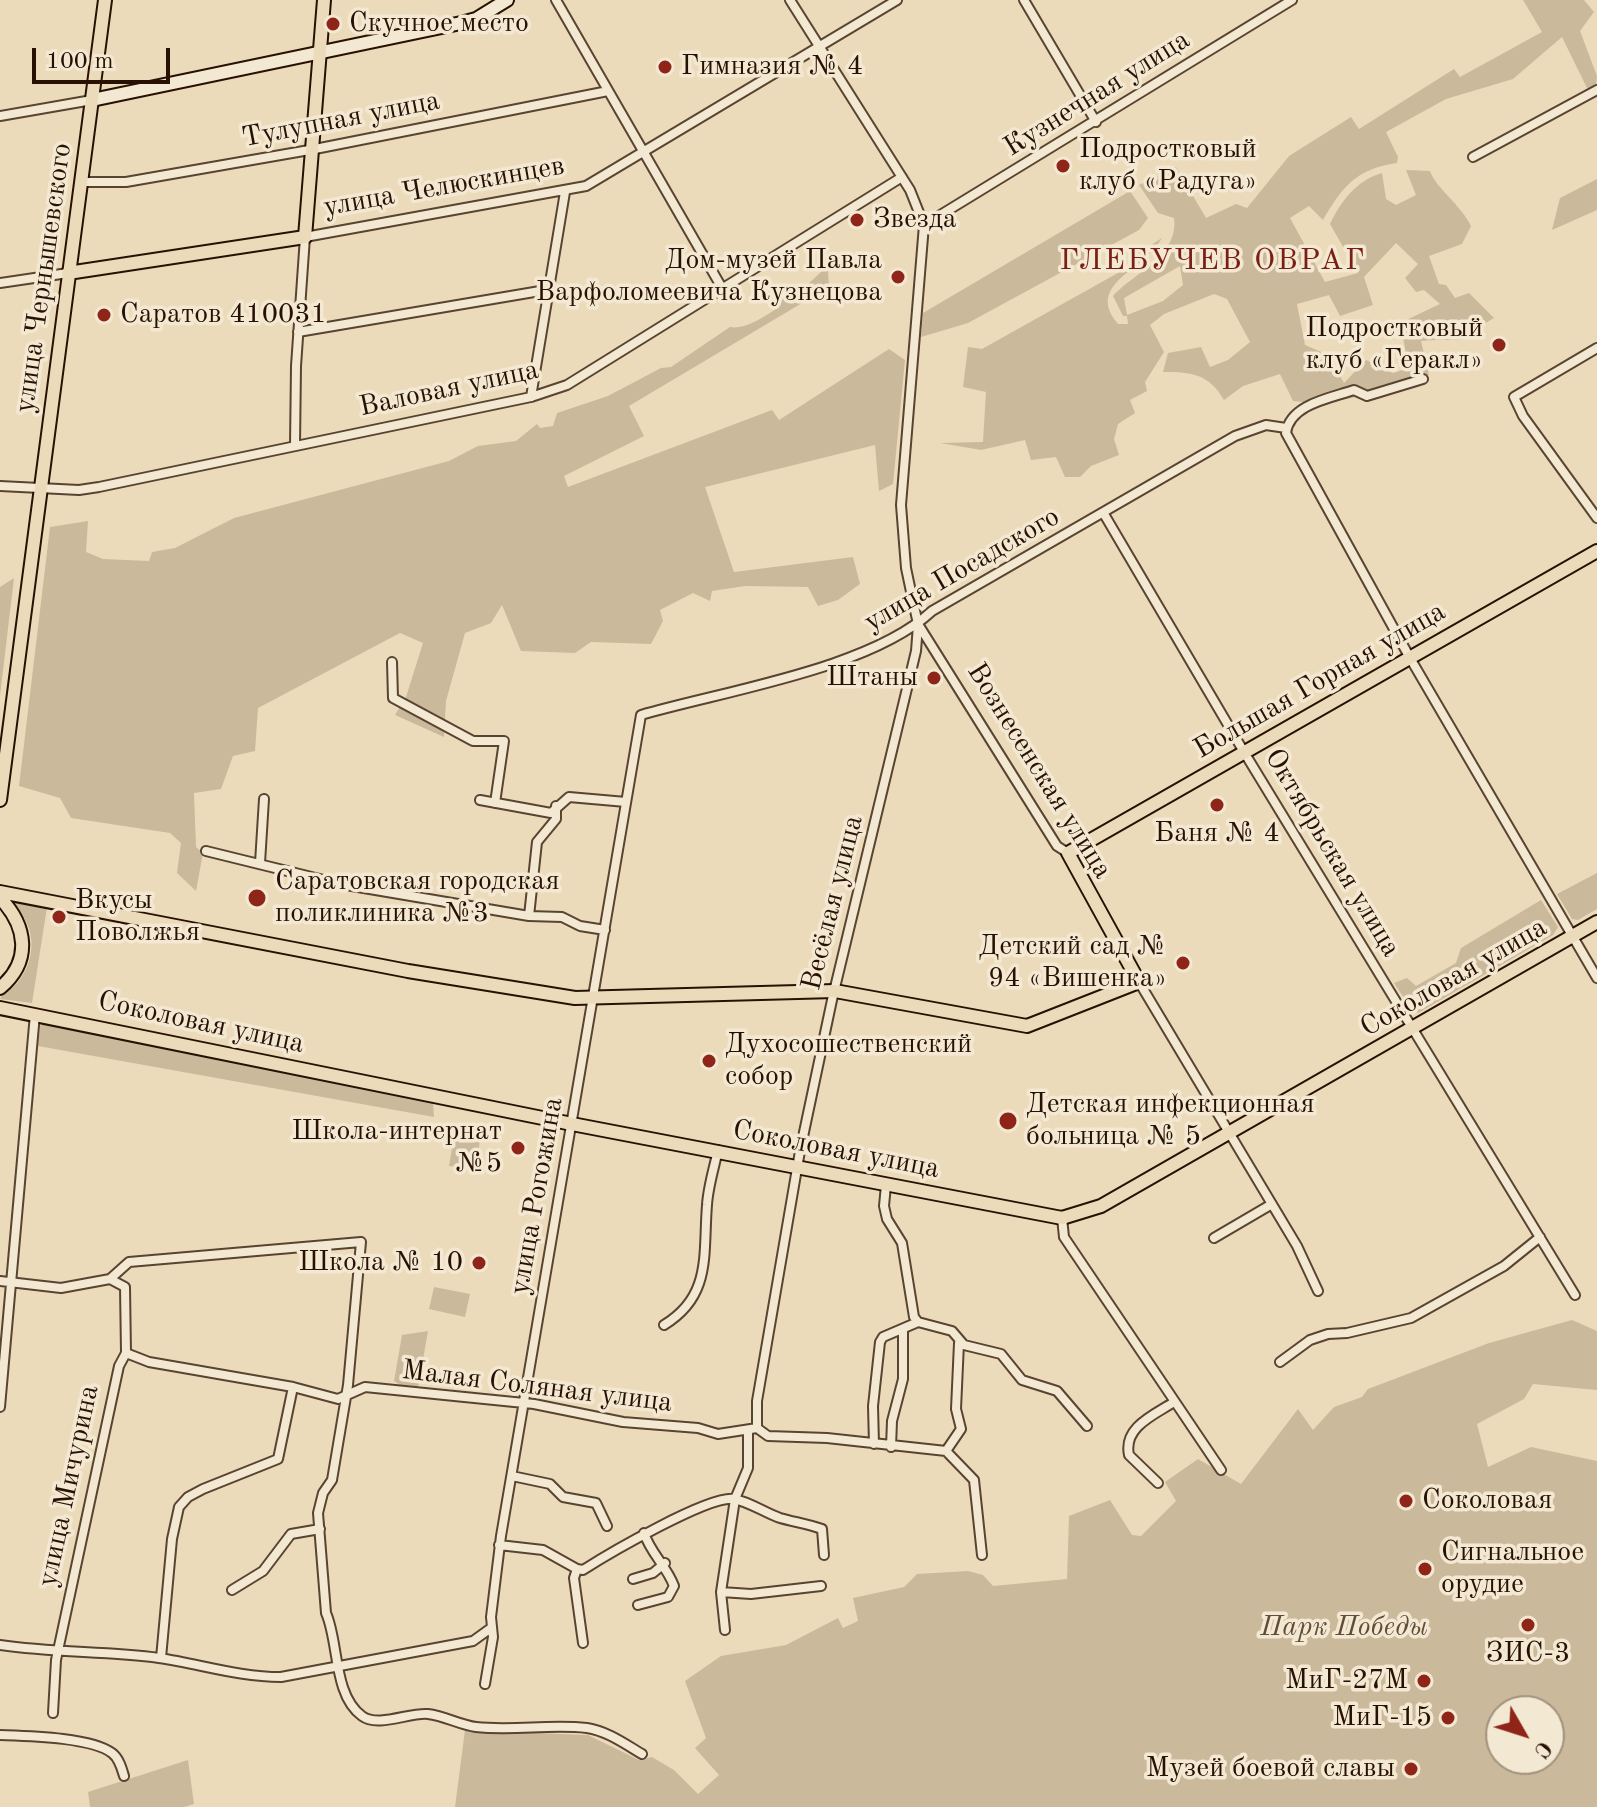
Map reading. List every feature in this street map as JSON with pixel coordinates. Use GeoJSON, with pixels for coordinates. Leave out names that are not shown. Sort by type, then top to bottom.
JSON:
{"type":"FeatureCollection","features":[{"type":"Feature","properties":{"kind":"main road","name":"улица Чернышевского"},"geometry":{"type":"LineString","coordinates":[[0,800],[105,0]]}},
{"type":"Feature","properties":{"kind":"main road"},"geometry":{"type":"LineString","coordinates":[[305,237],[315,149],[324,0]]}},
{"type":"Feature","properties":{"kind":"main road"},"geometry":{"type":"LineString","coordinates":[[92,100],[476,19],[507,0]]}},
{"type":"Feature","properties":{"kind":"main road","name":"улица Челюскинцев"},"geometry":{"type":"LineString","coordinates":[[68,273],[305,237]]}},
{"type":"Feature","properties":{"kind":"main road","name":"Большая Горная улица"},"geometry":{"type":"LineString","coordinates":[[1068,853],[1597,551]]}},
{"type":"Feature","properties":{"kind":"main road","name":"Вознесенская улица"},"geometry":{"type":"LineString","coordinates":[[1068,853],[1139,982]]}},
{"type":"Feature","properties":{"kind":"main road"},"geometry":{"type":"LineString","coordinates":[[0,895],[408,971],[591,999],[835,991],[1027,1026],[1139,982]]}},
{"type":"Feature","properties":{"kind":"main road"},"geometry":{"type":"LineString","coordinates":[[0,895],[17,917],[23,944],[16,971],[0,988]]}},
{"type":"Feature","properties":{"kind":"main road","name":"Соколовая улица"},"geometry":{"type":"LineString","coordinates":[[0,1008],[572,1124],[1062,1218],[1101,1206],[1597,922]]}},
{"type":"Feature","properties":{"kind":"street"},"geometry":{"type":"LineString","coordinates":[[556,0],[722,288]]}},
{"type":"Feature","properties":{"kind":"street"},"geometry":{"type":"LineString","coordinates":[[790,0],[902,177],[924,225]]}},
{"type":"Feature","properties":{"kind":"street","name":"улица Челюскинцев"},"geometry":{"type":"LineString","coordinates":[[305,237],[586,186],[897,0]]}},
{"type":"Feature","properties":{"kind":"street"},"geometry":{"type":"LineString","coordinates":[[1024,0],[1096,122]]}},
{"type":"Feature","properties":{"kind":"street","name":"Кузнечная улица"},"geometry":{"type":"LineString","coordinates":[[924,225],[1096,122],[1277,4],[1292,0]]}},
{"type":"Feature","properties":{"kind":"street"},"geometry":{"type":"LineString","coordinates":[[1473,157],[1597,90]]}},
{"type":"Feature","properties":{"kind":"street","name":"Тулупная улица"},"geometry":{"type":"LineString","coordinates":[[81,182],[126,182],[315,149],[608,91]]}},
{"type":"Feature","properties":{"kind":"street"},"geometry":{"type":"LineString","coordinates":[[0,116],[92,100]]}},
{"type":"Feature","properties":{"kind":"street","name":"Валовая улица"},"geometry":{"type":"LineString","coordinates":[[0,486],[99,487],[531,397],[567,385],[902,177]]}},
{"type":"Feature","properties":{"kind":"street"},"geometry":{"type":"LineString","coordinates":[[531,397],[546,290],[565,192]]}},
{"type":"Feature","properties":{"kind":"street","name":"Вознесенская улица"},"geometry":{"type":"LineString","coordinates":[[924,225],[901,505],[906,568],[918,624],[1057,846],[1068,853]]}},
{"type":"Feature","properties":{"kind":"street"},"geometry":{"type":"LineString","coordinates":[[295,445],[298,332],[305,237]]}},
{"type":"Feature","properties":{"kind":"street","name":"улица Челюскинцев"},"geometry":{"type":"LineString","coordinates":[[0,283],[68,273]]}},
{"type":"Feature","properties":{"kind":"street"},"geometry":{"type":"LineString","coordinates":[[298,332],[546,290]]}},
{"type":"Feature","properties":{"kind":"street"},"geometry":{"type":"LineString","coordinates":[[1597,348],[1514,397],[1523,416],[1597,518]]}},
{"type":"Feature","properties":{"kind":"street"},"geometry":{"type":"LineString","coordinates":[[1423,379],[1367,396],[1354,390],[1343,394],[1298,411],[1286,430],[1410,658],[1597,978]]}},
{"type":"Feature","properties":{"kind":"street","name":"улица Посадского"},"geometry":{"type":"LineString","coordinates":[[641,715],[737,691],[875,648],[918,624],[932,611],[1235,436],[1266,425],[1286,430]]}},
{"type":"Feature","properties":{"kind":"street","name":"Октябрьская улица"},"geometry":{"type":"LineString","coordinates":[[1104,514],[1244,752],[1575,1295]]}},
{"type":"Feature","properties":{"kind":"street","name":"Весёлая улица"},"geometry":{"type":"LineString","coordinates":[[725,1630],[721,1592],[735,1499],[748,1468],[799,1167],[835,991],[916,651],[918,624]]}},
{"type":"Feature","properties":{"kind":"street"},"geometry":{"type":"LineString","coordinates":[[392,662],[393,698],[473,741],[504,741],[495,803]]}},
{"type":"Feature","properties":{"kind":"street","name":"улица Рогожина"},"geometry":{"type":"LineString","coordinates":[[485,1684],[493,1637],[491,1628],[499,1545],[641,715]]}},
{"type":"Feature","properties":{"kind":"street"},"geometry":{"type":"LineString","coordinates":[[480,800],[551,813],[569,797],[626,802]]}},
{"type":"Feature","properties":{"kind":"street"},"geometry":{"type":"LineString","coordinates":[[260,863],[264,799]]}},
{"type":"Feature","properties":{"kind":"street"},"geometry":{"type":"LineString","coordinates":[[529,916],[537,842],[556,819],[556,806]]}},
{"type":"Feature","properties":{"kind":"street"},"geometry":{"type":"LineString","coordinates":[[206,851],[340,884],[529,916],[562,917],[580,926],[605,930]]}},
{"type":"Feature","properties":{"kind":"street","name":"Вознесенская улица"},"geometry":{"type":"LineString","coordinates":[[1139,982],[1272,1204],[1318,1291]]}},
{"type":"Feature","properties":{"kind":"street"},"geometry":{"type":"LineString","coordinates":[[0,1407],[35,1014]]}},
{"type":"Feature","properties":{"kind":"street"},"geometry":{"type":"LineString","coordinates":[[664,1325],[681,1315],[698,1291],[708,1234],[707,1205],[718,1150]]}},
{"type":"Feature","properties":{"kind":"street"},"geometry":{"type":"LineString","coordinates":[[886,1185],[887,1219],[902,1243],[914,1317],[918,1322],[952,1331],[959,1343],[956,1409],[961,1429],[946,1451],[974,1480],[982,1555]]}},
{"type":"Feature","properties":{"kind":"street"},"geometry":{"type":"LineString","coordinates":[[1214,1238],[1272,1204]]}},
{"type":"Feature","properties":{"kind":"street"},"geometry":{"type":"LineString","coordinates":[[1062,1218],[1064,1237],[1221,1470]]}},
{"type":"Feature","properties":{"kind":"street"},"geometry":{"type":"LineString","coordinates":[[1280,1362],[1310,1340],[1411,1318],[1504,1266],[1540,1237]]}},
{"type":"Feature","properties":{"kind":"street"},"geometry":{"type":"LineString","coordinates":[[0,1281],[61,1288],[110,1279],[129,1262],[361,1242],[346,1397],[332,1480],[320,1501],[326,1613],[332,1627],[337,1669],[358,1712],[368,1718],[430,1714],[476,1727],[588,1728],[607,1734],[642,1754]]}},
{"type":"Feature","properties":{"kind":"street","name":"улица Мичурина"},"geometry":{"type":"LineString","coordinates":[[53,1713],[59,1654],[119,1366],[126,1353],[125,1287],[110,1279]]}},
{"type":"Feature","properties":{"kind":"street"},"geometry":{"type":"LineString","coordinates":[[874,1444],[873,1391],[880,1342],[883,1337],[918,1322]]}},
{"type":"Feature","properties":{"kind":"street"},"geometry":{"type":"LineString","coordinates":[[891,1447],[892,1421],[903,1379],[903,1331]]}},
{"type":"Feature","properties":{"kind":"street"},"geometry":{"type":"LineString","coordinates":[[959,1343],[1001,1354],[1022,1380],[1057,1391],[1087,1426]]}},
{"type":"Feature","properties":{"kind":"street","name":"Малая Соляная улица"},"geometry":{"type":"LineString","coordinates":[[126,1353],[149,1362],[293,1387],[330,1398],[346,1397],[365,1387],[524,1404],[718,1434],[753,1429],[768,1436],[827,1438],[946,1451]]}},
{"type":"Feature","properties":{"kind":"street"},"geometry":{"type":"LineString","coordinates":[[161,1658],[179,1507],[188,1497],[203,1489],[278,1459],[293,1387]]}},
{"type":"Feature","properties":{"kind":"street"},"geometry":{"type":"LineString","coordinates":[[1158,1483],[1129,1455],[1128,1437],[1174,1402]]}},
{"type":"Feature","properties":{"kind":"street"},"geometry":{"type":"LineString","coordinates":[[512,1476],[550,1484],[563,1497],[596,1503],[607,1526]]}},
{"type":"Feature","properties":{"kind":"street"},"geometry":{"type":"LineString","coordinates":[[499,1545],[543,1550],[583,1570],[644,1533],[661,1529],[710,1502],[735,1499],[780,1518],[822,1529],[824,1555]]}},
{"type":"Feature","properties":{"kind":"street"},"geometry":{"type":"LineString","coordinates":[[232,1590],[263,1571],[291,1534],[320,1529]]}},
{"type":"Feature","properties":{"kind":"street"},"geometry":{"type":"LineString","coordinates":[[638,1605],[668,1597],[674,1586],[665,1563],[650,1551],[644,1533]]}},
{"type":"Feature","properties":{"kind":"street"},"geometry":{"type":"LineString","coordinates":[[633,1579],[653,1573],[665,1563]]}},
{"type":"Feature","properties":{"kind":"street"},"geometry":{"type":"LineString","coordinates":[[577,1569],[574,1578],[583,1643]]}},
{"type":"Feature","properties":{"kind":"street"},"geometry":{"type":"LineString","coordinates":[[721,1592],[751,1594],[821,1586]]}},
{"type":"Feature","properties":{"kind":"street"},"geometry":{"type":"LineString","coordinates":[[0,1645],[59,1654],[161,1658],[258,1677],[337,1669],[473,1641],[491,1628]]}},
{"type":"Feature","properties":{"kind":"street"},"geometry":{"type":"LineString","coordinates":[[0,1735],[53,1739],[104,1749],[117,1758],[124,1776]]}},
{"type":"Feature","properties":{"kind":"green space"},"geometry":{"type":"Polygon","coordinates":[[[1523,0],[1584,0],[1594,12],[1580,31],[1597,76],[1596,86],[1588,90],[1562,37],[1513,79],[1446,99],[1386,132],[1398,157],[1397,163],[1371,170],[1352,181],[1323,220],[1309,206],[1290,218],[1325,282],[1358,273],[1330,224],[1339,207],[1357,186],[1382,173],[1386,199],[1396,205],[1416,195],[1406,170],[1430,171],[1471,226],[1462,244],[1429,256],[1439,284],[1446,285],[1455,298],[1469,293],[1494,318],[1477,328],[1481,335],[1459,340],[1421,341],[1429,375],[1362,396],[1310,402],[1293,401],[1280,374],[1243,386],[1224,400],[1212,385],[1199,376],[1163,372],[1168,353],[1201,347],[1210,367],[1228,360],[1250,342],[1227,299],[1214,294],[1164,314],[1150,325],[1164,352],[1145,382],[1147,391],[1130,400],[1135,413],[1118,424],[1114,439],[1119,455],[1091,466],[1080,477],[1065,477],[1056,457],[1031,460],[1025,440],[981,450],[940,443],[983,442],[986,392],[963,387],[968,347],[982,349],[1141,260],[1138,253],[1162,238],[1153,250],[1120,279],[1108,298],[1110,310],[1118,324],[1128,324],[1127,316],[1123,316],[1113,296],[1153,263],[1170,243],[1174,231],[1174,218],[1158,213],[1139,185],[1176,167],[1206,218],[1236,204],[1247,208],[1289,156],[1351,117],[1359,129],[1454,69],[1460,77],[1542,32],[1523,0]],[[1396,243],[1364,277],[1373,305],[1340,316],[1329,295],[1297,304],[1305,345],[1328,355],[1344,383],[1366,360],[1393,373],[1409,368],[1400,323],[1440,304],[1424,290],[1416,292],[1405,278],[1418,264],[1396,243]],[[1180,266],[1124,298],[1127,315],[1163,301],[1183,285],[1180,266]]]}},
{"type":"Feature","properties":{"kind":"green space"},"geometry":{"type":"Polygon","coordinates":[[[1597,179],[1597,210],[1552,230],[1560,198],[1597,179]]]}},
{"type":"Feature","properties":{"kind":"green space"},"geometry":{"type":"Polygon","coordinates":[[[1130,191],[1148,218],[1139,230],[968,323],[921,337],[923,313],[1130,191]]]}},
{"type":"Feature","properties":{"kind":"green space"},"geometry":{"type":"Polygon","coordinates":[[[823,270],[828,271],[829,287],[629,406],[644,436],[564,476],[568,487],[772,410],[779,420],[889,349],[905,360],[893,484],[879,491],[875,445],[705,487],[734,572],[853,557],[860,584],[838,600],[818,606],[808,587],[745,586],[712,591],[710,601],[693,593],[660,610],[663,621],[651,644],[591,642],[575,653],[521,651],[502,605],[491,623],[465,633],[446,701],[444,737],[395,715],[406,697],[423,643],[400,633],[258,708],[255,751],[233,756],[221,789],[194,793],[196,847],[203,853],[196,891],[177,873],[181,843],[170,833],[71,818],[60,798],[19,786],[50,527],[88,521],[86,552],[103,559],[149,561],[152,552],[175,548],[234,518],[449,461],[478,446],[516,441],[537,424],[540,428],[553,426],[557,413],[608,396],[661,368],[671,367],[730,327],[762,318],[779,307],[778,301],[805,287],[823,270]]]}},
{"type":"Feature","properties":{"kind":"green space"},"geometry":{"type":"Polygon","coordinates":[[[14,578],[0,696],[0,587],[14,578]]]}},
{"type":"Feature","properties":{"kind":"green space"},"geometry":{"type":"Polygon","coordinates":[[[1597,873],[1597,909],[1578,920],[1572,919],[1557,894],[1597,873]]]}},
{"type":"Feature","properties":{"kind":"green space"},"geometry":{"type":"Polygon","coordinates":[[[1541,900],[1558,927],[1553,935],[1418,1013],[1411,1009],[1394,983],[1407,978],[1416,986],[1456,963],[1461,948],[1541,900]]]}},
{"type":"Feature","properties":{"kind":"green space"},"geometry":{"type":"Polygon","coordinates":[[[16,902],[47,907],[32,1003],[0,999],[18,982],[31,954],[30,934],[15,907],[16,902]]]}},
{"type":"Feature","properties":{"kind":"green space"},"geometry":{"type":"Polygon","coordinates":[[[44,1023],[433,1102],[434,1117],[38,1046],[40,1026],[44,1023]]]}},
{"type":"Feature","properties":{"kind":"green space"},"geometry":{"type":"Polygon","coordinates":[[[456,1125],[482,1129],[475,1170],[449,1166],[456,1125]]]}},
{"type":"Feature","properties":{"kind":"green space"},"geometry":{"type":"Polygon","coordinates":[[[434,1287],[470,1294],[465,1317],[429,1309],[434,1287]]]}},
{"type":"Feature","properties":{"kind":"green space","name":"Парк Победы"},"geometry":{"type":"Polygon","coordinates":[[[1572,1320],[1597,1331],[1597,1390],[1533,1384],[1524,1399],[1477,1424],[1488,1467],[1531,1447],[1597,1461],[1597,1807],[455,1807],[465,1730],[588,1735],[639,1760],[652,1757],[674,1770],[698,1794],[719,1775],[695,1748],[706,1738],[685,1681],[721,1656],[786,1645],[838,1618],[843,1628],[858,1621],[853,1598],[904,1587],[917,1574],[968,1571],[983,1575],[993,1586],[1067,1579],[1069,1516],[1110,1500],[1132,1535],[1141,1536],[1176,1501],[1165,1482],[1198,1459],[1241,1484],[1298,1409],[1313,1430],[1334,1407],[1362,1397],[1368,1389],[1489,1343],[1572,1320]]]}},
{"type":"Feature","properties":{"kind":"green space"},"geometry":{"type":"Polygon","coordinates":[[[428,1331],[418,1388],[403,1387],[394,1381],[402,1335],[428,1331]]]}},
{"type":"Feature","properties":{"kind":"green space"},"geometry":{"type":"Polygon","coordinates":[[[188,1760],[194,1804],[184,1807],[90,1807],[88,1792],[188,1760]]]}},
{"type":"Feature","properties":{"kind":"place","name":"Скучное место"},"geometry":{"type":"Point","coordinates":[333,24]}},
{"type":"Feature","properties":{"kind":"place","name":"Гимназия № 4"},"geometry":{"type":"Point","coordinates":[665,67]}},
{"type":"Feature","properties":{"kind":"place","name":"Подростковый клуб «Радуга»"},"geometry":{"type":"Point","coordinates":[1063,166]}},
{"type":"Feature","properties":{"kind":"place","name":"Звезда"},"geometry":{"type":"Point","coordinates":[857,220]}},
{"type":"Feature","properties":{"kind":"place","name":"Дом-музей Павла Варфоломеевича Кузнецова"},"geometry":{"type":"Point","coordinates":[898,277]}},
{"type":"Feature","properties":{"kind":"place","name":"Саратов 410031"},"geometry":{"type":"Point","coordinates":[104,315]}},
{"type":"Feature","properties":{"kind":"place","name":"Подростковый клуб «Геракл»"},"geometry":{"type":"Point","coordinates":[1499,345]}},
{"type":"Feature","properties":{"kind":"place","name":"Штаны"},"geometry":{"type":"Point","coordinates":[934,678]}},
{"type":"Feature","properties":{"kind":"place","name":"Баня № 4"},"geometry":{"type":"Point","coordinates":[1217,805]}},
{"type":"Feature","properties":{"kind":"place","name":"Саратовская городская поликлиника №3"},"geometry":{"type":"Point","coordinates":[257,898]}},
{"type":"Feature","properties":{"kind":"place","name":"Вкусы Поволжья"},"geometry":{"type":"Point","coordinates":[59,917]}},
{"type":"Feature","properties":{"kind":"place","name":"Детский сад № 94 «Вишенка»"},"geometry":{"type":"Point","coordinates":[1183,963]}},
{"type":"Feature","properties":{"kind":"place","name":"Духосошественский собор"},"geometry":{"type":"Point","coordinates":[709,1061]}},
{"type":"Feature","properties":{"kind":"place","name":"Детская инфекционная больница № 5"},"geometry":{"type":"Point","coordinates":[1008,1121]}},
{"type":"Feature","properties":{"kind":"place","name":"Школа-интернат №5"},"geometry":{"type":"Point","coordinates":[518,1148]}},
{"type":"Feature","properties":{"kind":"place","name":"Школа № 10"},"geometry":{"type":"Point","coordinates":[479,1263]}},
{"type":"Feature","properties":{"kind":"place","name":"Соколовая"},"geometry":{"type":"Point","coordinates":[1406,1501]}},
{"type":"Feature","properties":{"kind":"place","name":"Сигнальное орудие"},"geometry":{"type":"Point","coordinates":[1425,1569]}},
{"type":"Feature","properties":{"kind":"place","name":"ЗИС-3"},"geometry":{"type":"Point","coordinates":[1528,1625]}},
{"type":"Feature","properties":{"kind":"place","name":"МиГ-27М"},"geometry":{"type":"Point","coordinates":[1424,1681]}},
{"type":"Feature","properties":{"kind":"place","name":"МиГ-15"},"geometry":{"type":"Point","coordinates":[1448,1718]}},
{"type":"Feature","properties":{"kind":"place","name":"Музей боевой славы"},"geometry":{"type":"Point","coordinates":[1411,1769]}},
{"type":"Feature","properties":{"kind":"district","name":"ГЛЕБУЧЕВ ОВРАГ"},"geometry":{"type":"Point","coordinates":[1213,261]}}]}
